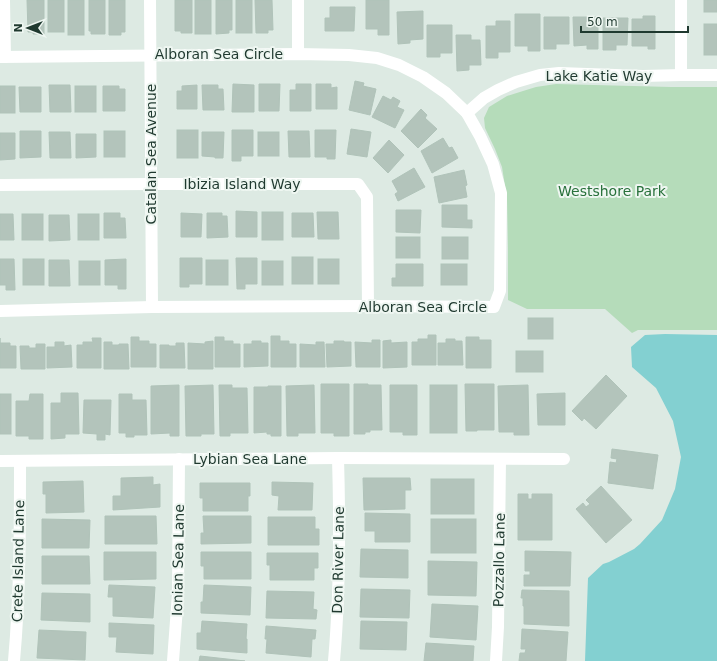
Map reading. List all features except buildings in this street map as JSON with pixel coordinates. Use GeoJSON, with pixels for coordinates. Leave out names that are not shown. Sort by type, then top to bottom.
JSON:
{"type":"FeatureCollection","features":[{"type":"Feature","properties":{"kind":"street"},"geometry":{"type":"LineString","coordinates":[[2,57],[4,0]]}},
{"type":"Feature","properties":{"kind":"street","name":"Catalan Sea Avenue"},"geometry":{"type":"LineString","coordinates":[[150,0],[152,307]]}},
{"type":"Feature","properties":{"kind":"street"},"geometry":{"type":"LineString","coordinates":[[298,0],[298,54]]}},
{"type":"Feature","properties":{"kind":"street"},"geometry":{"type":"LineString","coordinates":[[680,0],[681,75]]}},
{"type":"Feature","properties":{"kind":"street","name":"Alboran Sea Circle"},"geometry":{"type":"LineString","coordinates":[[0,311],[152,307],[494,307],[500,291],[501,193],[493,164],[467,113],[446,93],[423,77],[399,65],[377,58],[349,55],[298,54],[2,57]]}},
{"type":"Feature","properties":{"kind":"street","name":"Lake Katie Way"},"geometry":{"type":"LineString","coordinates":[[467,113],[484,98],[498,90],[516,82],[540,75],[559,73],[643,76],[717,76]]}},
{"type":"Feature","properties":{"kind":"street","name":"Ibizia Island Way"},"geometry":{"type":"LineString","coordinates":[[0,185],[358,184],[367,196],[368,306]]}},
{"type":"Feature","properties":{"kind":"street","name":"Lybian Sea Lane"},"geometry":{"type":"LineString","coordinates":[[0,461],[338,458],[564,459]]}},
{"type":"Feature","properties":{"kind":"street","name":"Don River Lane"},"geometry":{"type":"LineString","coordinates":[[334,661],[339,602],[340,510],[338,458]]}},
{"type":"Feature","properties":{"kind":"street","name":"Ionian Sea Lane"},"geometry":{"type":"LineString","coordinates":[[173,661],[178,594],[178,459]]}},
{"type":"Feature","properties":{"kind":"street","name":"Pozzallo Lane"},"geometry":{"type":"LineString","coordinates":[[496,661],[498,627],[500,459]]}},
{"type":"Feature","properties":{"kind":"street","name":"Crete Island Lane"},"geometry":{"type":"LineString","coordinates":[[14,661],[19,599],[20,461]]}},
{"type":"Feature","properties":{"kind":"green space","name":"Westshore Park"},"geometry":{"type":"Polygon","coordinates":[[[556,84],[717,87],[717,330],[638,330],[632,333],[605,309],[527,309],[508,300],[507,199],[502,167],[485,128],[484,118],[489,107],[507,96],[536,87],[556,84]]]}},
{"type":"Feature","properties":{"kind":"water"},"geometry":{"type":"Polygon","coordinates":[[[645,335],[717,335],[717,661],[585,661],[588,578],[603,564],[634,549],[640,544],[662,520],[675,489],[681,457],[673,421],[656,388],[632,367],[631,347],[645,335]]]}}]}
